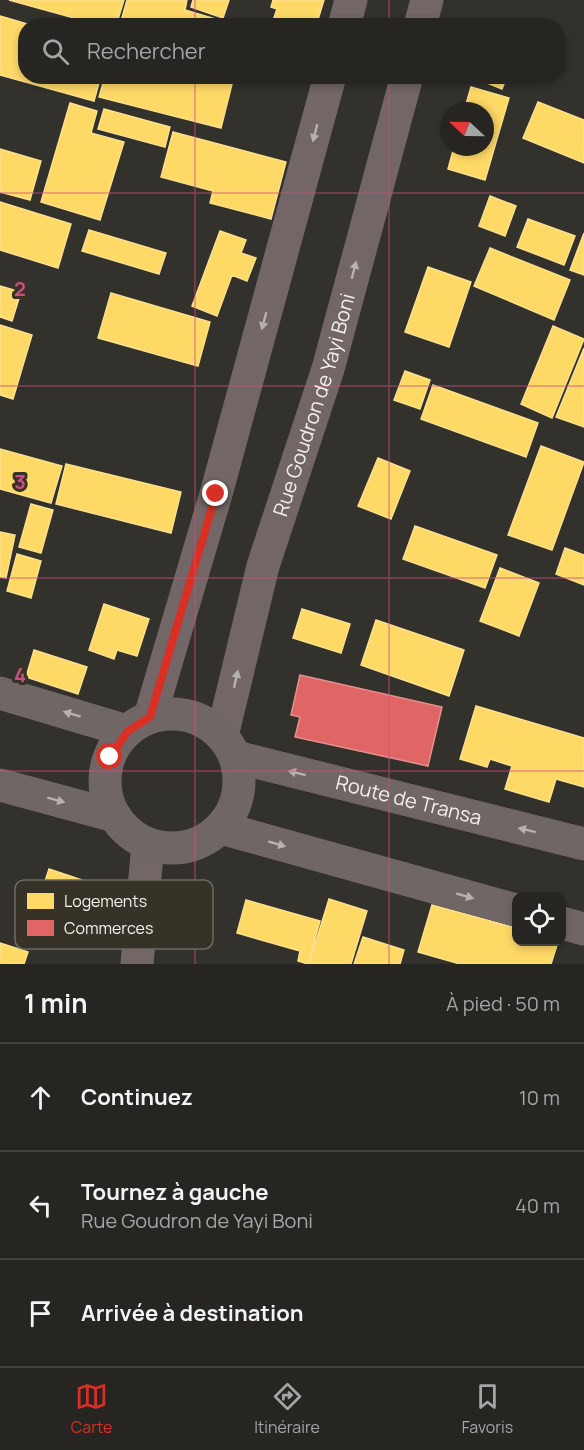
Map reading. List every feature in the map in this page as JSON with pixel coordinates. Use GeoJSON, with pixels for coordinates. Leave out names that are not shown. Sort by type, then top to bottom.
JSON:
{"type":"FeatureCollection","features":[{"type":"Feature","properties":{"kind":"main road"},"geometry":{"type":"LineString","coordinates":[[0,693],[139,724],[176,713],[201,720],[229,746],[240,782],[235,807],[221,828],[199,843],[173,849],[148,844],[129,833],[115,816],[105,787],[110,757],[139,724]]}},
{"type":"Feature","properties":{"kind":"main road","name":"Route de Transa"},"geometry":{"type":"LineString","coordinates":[[229,746],[584,844]]}},
{"type":"Feature","properties":{"kind":"main road"},"geometry":{"type":"LineString","coordinates":[[0,785],[115,816]]}},
{"type":"Feature","properties":{"kind":"main road"},"geometry":{"type":"LineString","coordinates":[[221,828],[512,909]]}},
{"type":"Feature","properties":{"kind":"main road"},"geometry":{"type":"LineString","coordinates":[[566,924],[584,929]]}},
{"type":"Feature","properties":{"kind":"street"},"geometry":{"type":"LineString","coordinates":[[346,18],[351,0]]}},
{"type":"Feature","properties":{"kind":"street"},"geometry":{"type":"LineString","coordinates":[[422,18],[427,0]]}},
{"type":"Feature","properties":{"kind":"street"},"geometry":{"type":"LineString","coordinates":[[139,724],[223,472],[328,84]]}},
{"type":"Feature","properties":{"kind":"street","name":"Rue Goudron de Yayi Boni"},"geometry":{"type":"LineString","coordinates":[[229,746],[263,566],[327,369],[405,84]]}},
{"type":"Feature","properties":{"kind":"street"},"geometry":{"type":"LineString","coordinates":[[145,880],[148,844]]}},
{"type":"Feature","properties":{"kind":"street"},"geometry":{"type":"LineString","coordinates":[[137,964],[138,949]]}},
{"type":"Feature","properties":{"kind":"building: Logements"},"geometry":{"type":"Polygon","coordinates":[[[9,0],[124,0],[118,18],[74,18],[9,0]]]}},
{"type":"Feature","properties":{"kind":"building: Logements"},"geometry":{"type":"Polygon","coordinates":[[[127,0],[187,0],[185,10],[212,18],[122,18],[127,0]]]}},
{"type":"Feature","properties":{"kind":"building: Logements"},"geometry":{"type":"Polygon","coordinates":[[[193,0],[229,0],[223,18],[191,7],[193,0]]]}},
{"type":"Feature","properties":{"kind":"building: Logements"},"geometry":{"type":"Polygon","coordinates":[[[273,0],[324,0],[318,18],[274,18],[277,9],[271,7],[273,0]]]}},
{"type":"Feature","properties":{"kind":"building: Logements"},"geometry":{"type":"Polygon","coordinates":[[[0,16],[18,21],[18,80],[0,75],[0,16]]]}},
{"type":"Feature","properties":{"kind":"building: Logements"},"geometry":{"type":"Polygon","coordinates":[[[33,84],[99,84],[94,101],[33,84]]]}},
{"type":"Feature","properties":{"kind":"building: Logements"},"geometry":{"type":"Polygon","coordinates":[[[103,84],[232,84],[221,128],[99,97],[103,84]]]}},
{"type":"Feature","properties":{"kind":"building: Logements"},"geometry":{"type":"Polygon","coordinates":[[[490,84],[504,84],[502,89],[490,84]]]}},
{"type":"Feature","properties":{"kind":"building: Logements"},"geometry":{"type":"Polygon","coordinates":[[[471,87],[509,98],[494,149],[494,102],[467,102],[471,87]]]}},
{"type":"Feature","properties":{"kind":"building: Logements"},"geometry":{"type":"Polygon","coordinates":[[[538,102],[584,120],[584,163],[523,138],[538,102]]]}},
{"type":"Feature","properties":{"kind":"building: Logements"},"geometry":{"type":"Polygon","coordinates":[[[70,103],[97,111],[91,133],[124,142],[100,220],[41,202],[70,103]]]}},
{"type":"Feature","properties":{"kind":"building: Logements"},"geometry":{"type":"Polygon","coordinates":[[[104,109],[170,127],[165,147],[98,129],[104,109]]]}},
{"type":"Feature","properties":{"kind":"building: Logements"},"geometry":{"type":"Polygon","coordinates":[[[173,132],[286,162],[271,219],[210,203],[213,191],[161,177],[173,132]]]}},
{"type":"Feature","properties":{"kind":"building: Logements"},"geometry":{"type":"Polygon","coordinates":[[[0,149],[41,161],[30,200],[0,192],[0,149]]]}},
{"type":"Feature","properties":{"kind":"building: Logements"},"geometry":{"type":"Polygon","coordinates":[[[452,156],[492,156],[485,180],[448,169],[452,156]]]}},
{"type":"Feature","properties":{"kind":"building: Logements"},"geometry":{"type":"Polygon","coordinates":[[[490,196],[516,206],[505,236],[479,226],[490,196]]]}},
{"type":"Feature","properties":{"kind":"building: Logements"},"geometry":{"type":"Polygon","coordinates":[[[0,202],[71,224],[58,268],[0,250],[0,202]]]}},
{"type":"Feature","properties":{"kind":"building: Logements"},"geometry":{"type":"Polygon","coordinates":[[[528,219],[575,236],[564,265],[517,247],[528,219]]]}},
{"type":"Feature","properties":{"kind":"building: Logements"},"geometry":{"type":"Polygon","coordinates":[[[89,230],[166,253],[159,274],[82,251],[89,230]]]}},
{"type":"Feature","properties":{"kind":"building: Logements"},"geometry":{"type":"Polygon","coordinates":[[[220,231],[246,240],[241,253],[256,258],[247,281],[232,275],[217,316],[192,306],[220,231]]]}},
{"type":"Feature","properties":{"kind":"building: Logements"},"geometry":{"type":"Polygon","coordinates":[[[584,233],[584,275],[570,270],[584,233]]]}},
{"type":"Feature","properties":{"kind":"building: Logements"},"geometry":{"type":"Polygon","coordinates":[[[490,248],[570,280],[554,320],[474,286],[490,248]]]}},
{"type":"Feature","properties":{"kind":"building: Logements"},"geometry":{"type":"Polygon","coordinates":[[[428,267],[471,282],[449,347],[405,332],[428,267]]]}},
{"type":"Feature","properties":{"kind":"building: Logements"},"geometry":{"type":"Polygon","coordinates":[[[0,286],[21,292],[12,321],[0,317],[0,286]]]}},
{"type":"Feature","properties":{"kind":"building: Logements"},"geometry":{"type":"Polygon","coordinates":[[[111,293],[210,322],[198,366],[98,338],[111,293]]]}},
{"type":"Feature","properties":{"kind":"building: Logements"},"geometry":{"type":"Polygon","coordinates":[[[0,325],[32,335],[13,399],[0,395],[0,325]]]}},
{"type":"Feature","properties":{"kind":"building: Logements"},"geometry":{"type":"Polygon","coordinates":[[[553,326],[584,339],[552,418],[521,404],[553,326]]]}},
{"type":"Feature","properties":{"kind":"building: Logements"},"geometry":{"type":"Polygon","coordinates":[[[584,348],[584,427],[556,417],[584,348]]]}},
{"type":"Feature","properties":{"kind":"building: Logements"},"geometry":{"type":"Polygon","coordinates":[[[405,371],[430,380],[420,409],[394,400],[405,371]]]}},
{"type":"Feature","properties":{"kind":"building: Logements"},"geometry":{"type":"Polygon","coordinates":[[[433,385],[538,423],[526,457],[421,419],[433,385]]]}},
{"type":"Feature","properties":{"kind":"building: Logements"},"geometry":{"type":"Polygon","coordinates":[[[541,446],[584,462],[552,550],[508,535],[541,446]]]}},
{"type":"Feature","properties":{"kind":"building: Logements"},"geometry":{"type":"Polygon","coordinates":[[[0,449],[62,466],[51,503],[0,489],[0,449]]]}},
{"type":"Feature","properties":{"kind":"building: Logements"},"geometry":{"type":"Polygon","coordinates":[[[378,458],[410,471],[391,519],[358,506],[378,458]]]}},
{"type":"Feature","properties":{"kind":"building: Logements"},"geometry":{"type":"Polygon","coordinates":[[[66,464],[181,492],[171,533],[56,504],[66,464]]]}},
{"type":"Feature","properties":{"kind":"building: Logements"},"geometry":{"type":"Polygon","coordinates":[[[31,504],[53,510],[41,553],[19,547],[31,504]]]}},
{"type":"Feature","properties":{"kind":"building: Logements"},"geometry":{"type":"Polygon","coordinates":[[[415,526],[497,555],[485,588],[403,559],[415,526]]]}},
{"type":"Feature","properties":{"kind":"building: Logements"},"geometry":{"type":"Polygon","coordinates":[[[0,532],[15,535],[6,578],[0,577],[0,532]]]}},
{"type":"Feature","properties":{"kind":"building: Logements"},"geometry":{"type":"Polygon","coordinates":[[[565,548],[584,555],[584,585],[556,574],[565,548]]]}},
{"type":"Feature","properties":{"kind":"building: Logements"},"geometry":{"type":"Polygon","coordinates":[[[17,554],[41,561],[31,598],[7,591],[17,554]]]}},
{"type":"Feature","properties":{"kind":"building: Logements"},"geometry":{"type":"Polygon","coordinates":[[[500,568],[539,583],[519,636],[480,621],[500,568]]]}},
{"type":"Feature","properties":{"kind":"building: Logements"},"geometry":{"type":"Polygon","coordinates":[[[104,604],[149,619],[137,656],[117,650],[114,659],[89,650],[104,604]]]}},
{"type":"Feature","properties":{"kind":"building: Logements"},"geometry":{"type":"Polygon","coordinates":[[[302,609],[350,624],[341,653],[293,638],[302,609]]]}},
{"type":"Feature","properties":{"kind":"building: Logements"},"geometry":{"type":"Polygon","coordinates":[[[376,620],[464,650],[449,696],[361,665],[376,620]]]}},
{"type":"Feature","properties":{"kind":"building: Logements"},"geometry":{"type":"Polygon","coordinates":[[[34,650],[87,667],[78,694],[26,677],[34,650]]]}},
{"type":"Feature","properties":{"kind":"building: Logements"},"geometry":{"type":"Polygon","coordinates":[[[476,706],[584,738],[584,787],[556,779],[549,802],[505,789],[512,766],[490,759],[487,767],[460,759],[476,706]]]}},
{"type":"Feature","properties":{"kind":"building: Logements"},"geometry":{"type":"Polygon","coordinates":[[[49,869],[82,880],[45,880],[49,869]]]}},
{"type":"Feature","properties":{"kind":"building: Logements"},"geometry":{"type":"Polygon","coordinates":[[[329,899],[367,911],[351,964],[309,964],[329,899]]]}},
{"type":"Feature","properties":{"kind":"building: Logements"},"geometry":{"type":"Polygon","coordinates":[[[246,900],[320,921],[308,964],[298,961],[300,951],[237,933],[246,900]]]}},
{"type":"Feature","properties":{"kind":"building: Logements"},"geometry":{"type":"Polygon","coordinates":[[[432,905],[512,927],[512,946],[557,946],[551,964],[460,964],[418,952],[432,905]]]}},
{"type":"Feature","properties":{"kind":"building: Logements"},"geometry":{"type":"Polygon","coordinates":[[[363,937],[404,950],[400,964],[354,964],[363,937]]]}},
{"type":"Feature","properties":{"kind":"building: Logements"},"geometry":{"type":"Polygon","coordinates":[[[0,943],[28,952],[24,964],[0,964],[0,943]]]}},
{"type":"Feature","properties":{"kind":"building: Commerces"},"geometry":{"type":"Polygon","coordinates":[[[300,675],[442,707],[428,766],[295,737],[300,717],[291,715],[300,675]]]}},
{"type":"Feature","properties":{"kind":"route"},"geometry":{"type":"LineString","coordinates":[[110,757],[128,731],[150,717],[216,494]]}}]}
